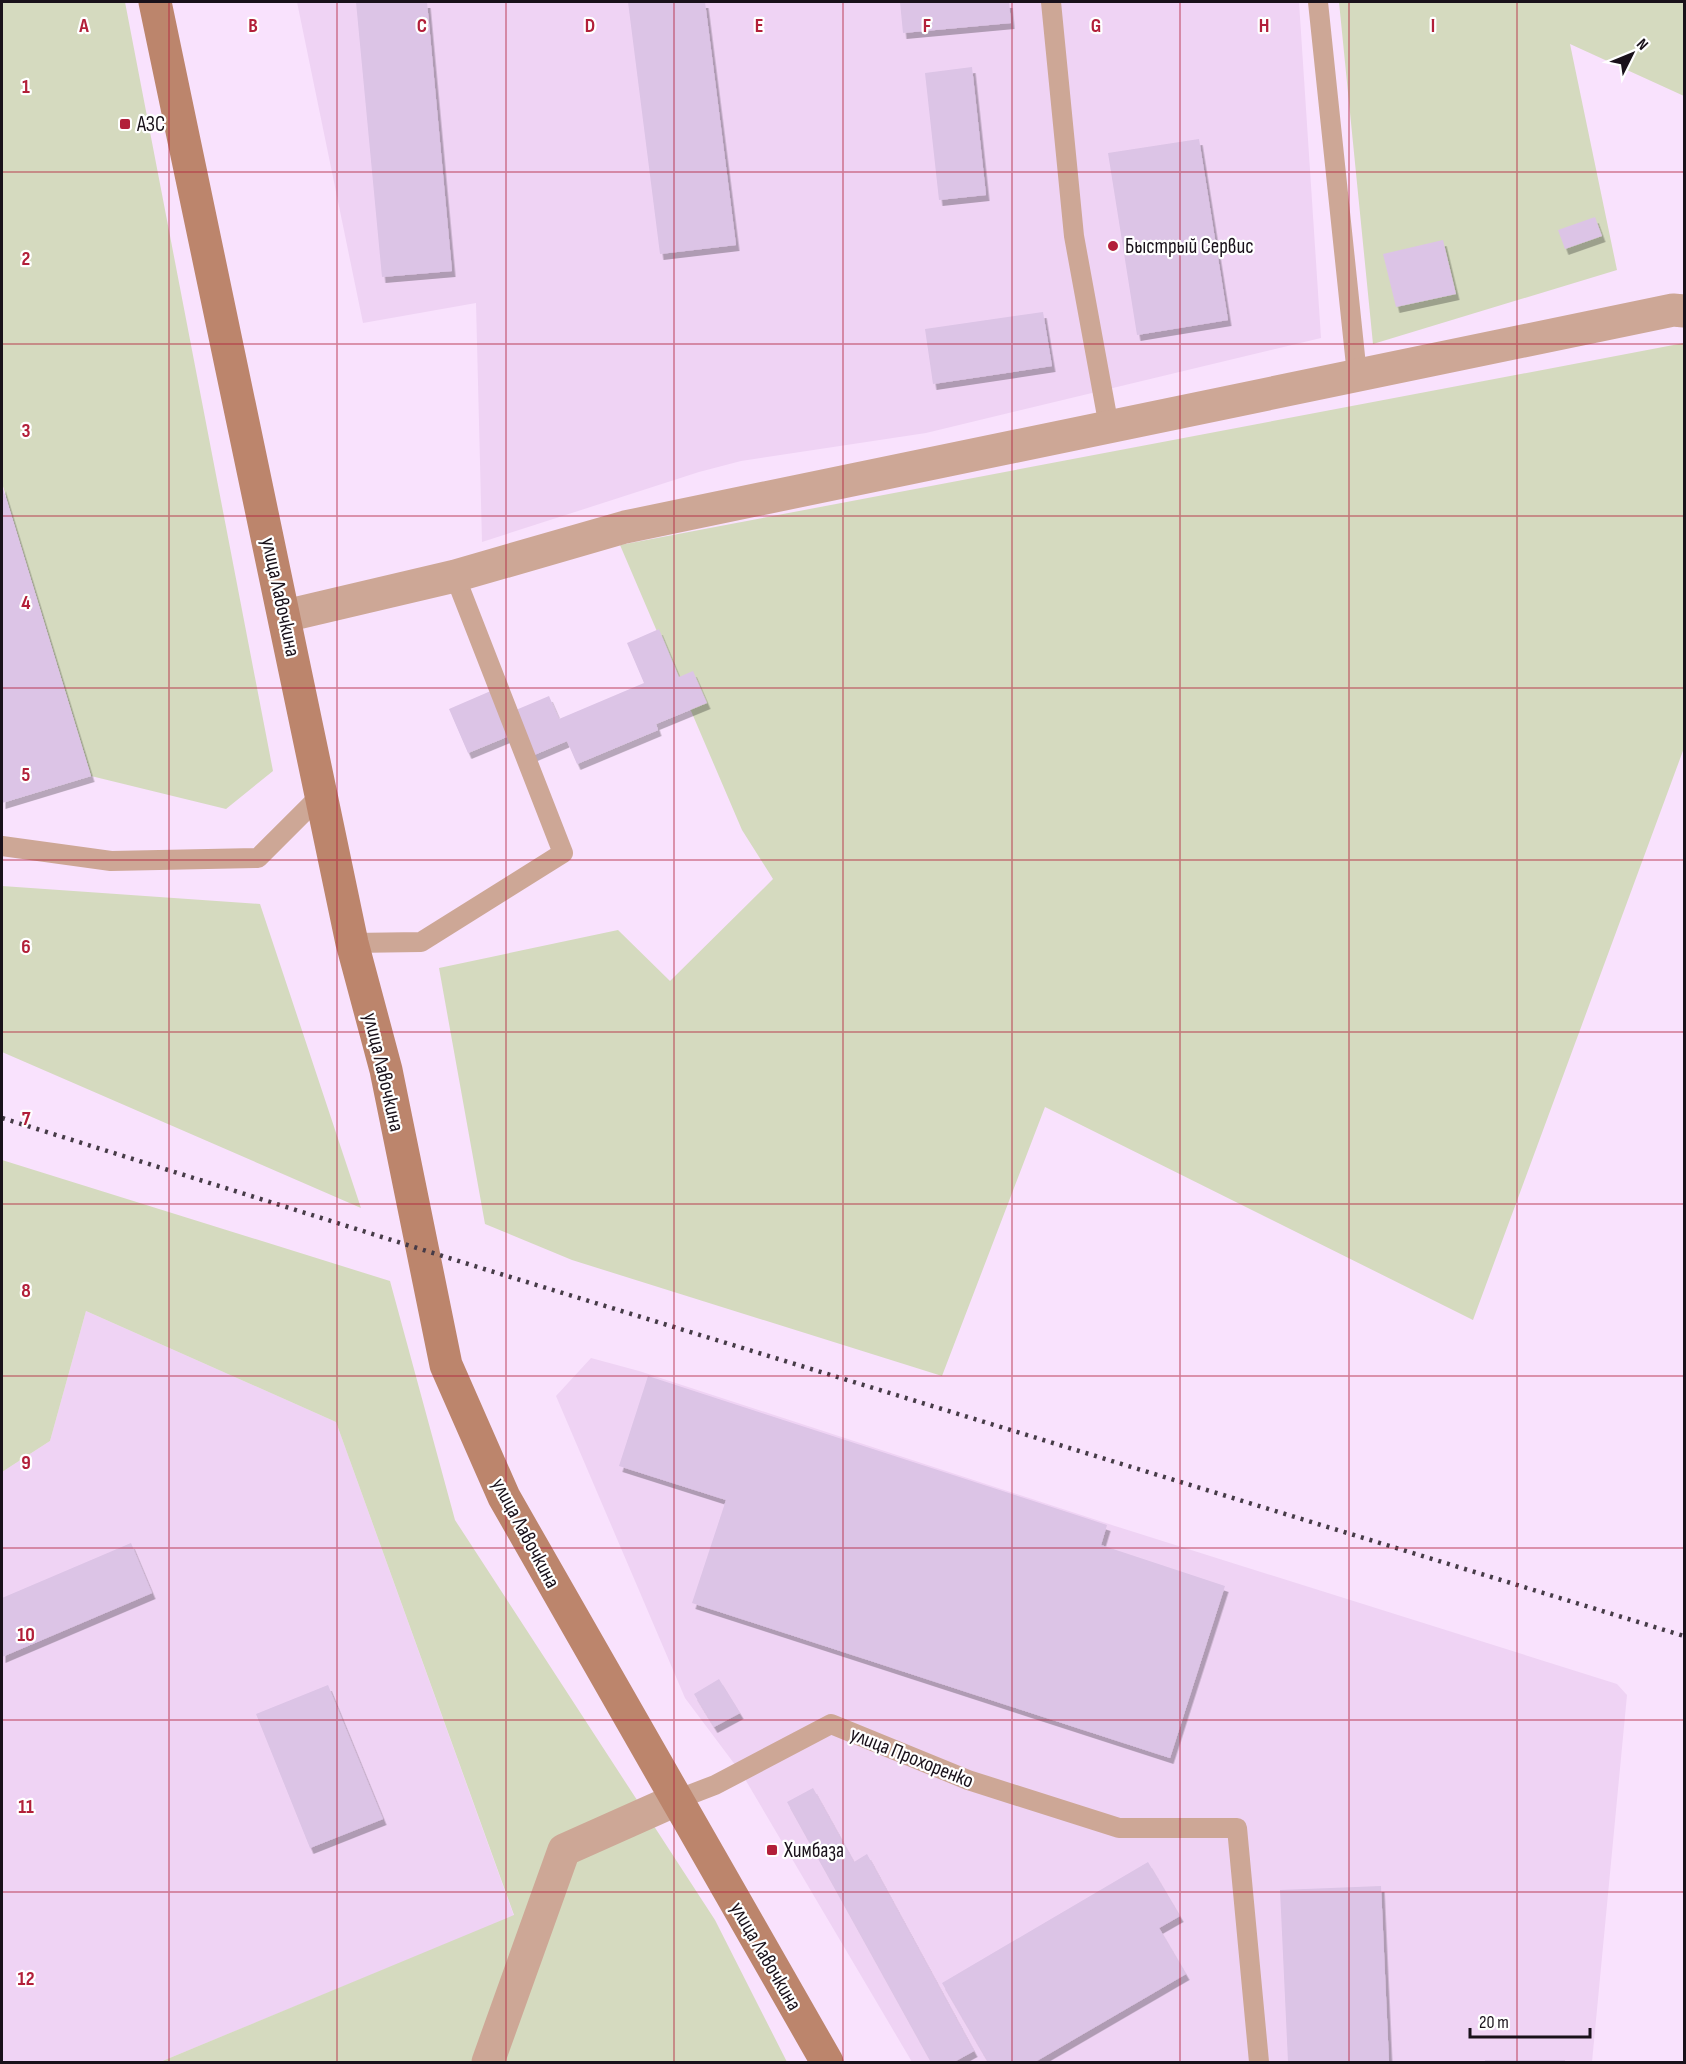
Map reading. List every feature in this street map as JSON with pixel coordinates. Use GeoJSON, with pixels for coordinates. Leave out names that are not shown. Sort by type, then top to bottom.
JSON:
{"type":"FeatureCollection","features":[{"type":"Feature","properties":{"kind":"main road","name":"улица Лавочкина"},"geometry":{"type":"LineString","coordinates":[[155,2],[352,943],[386,1070],[446,1365],[504,1497],[827,2062]]}},
{"type":"Feature","properties":{"kind":"street"},"geometry":{"type":"LineString","coordinates":[[285,616],[455,576],[625,526],[1673,310],[1684,311]]}},
{"type":"Feature","properties":{"kind":"street","name":"улица Прохоренко"},"geometry":{"type":"LineString","coordinates":[[488,2062],[564,1850],[676,1800]]}},
{"type":"Feature","properties":{"kind":"lane"},"geometry":{"type":"LineString","coordinates":[[1051,2],[1074,236],[1109,427]]}},
{"type":"Feature","properties":{"kind":"lane"},"geometry":{"type":"LineString","coordinates":[[1318,2],[1358,375]]}},
{"type":"Feature","properties":{"kind":"lane"},"geometry":{"type":"LineString","coordinates":[[352,943],[421,942],[563,854],[455,576]]}},
{"type":"Feature","properties":{"kind":"lane"},"geometry":{"type":"LineString","coordinates":[[2,846],[111,861],[258,858],[322,794]]}},
{"type":"Feature","properties":{"kind":"lane","name":"улица Прохоренко"},"geometry":{"type":"LineString","coordinates":[[676,1800],[715,1785],[831,1724],[968,1780],[1119,1828],[1237,1828],[1259,2062]]}},
{"type":"Feature","properties":{"kind":"shaded area"},"geometry":{"type":"Polygon","coordinates":[[[297,2],[1299,2],[1321,338],[926,433],[741,461],[699,472],[482,542],[476,303],[363,323],[297,2]]]}},
{"type":"Feature","properties":{"kind":"shaded area"},"geometry":{"type":"Polygon","coordinates":[[[86,1311],[336,1422],[514,1916],[160,2062],[2,2062],[2,1472],[50,1441],[86,1311]]]}},
{"type":"Feature","properties":{"kind":"shaded area","name":"Химбаза"},"geometry":{"type":"Polygon","coordinates":[[[591,1358],[639,1371],[1115,1526],[1617,1684],[1627,1695],[1592,2062],[912,2062],[742,1774],[685,1698],[556,1396],[591,1358]]]}},
{"type":"Feature","properties":{"kind":"green space"},"geometry":{"type":"Polygon","coordinates":[[[2,2],[125,2],[273,771],[226,809],[91,776],[2,483],[2,2]]]}},
{"type":"Feature","properties":{"kind":"green space"},"geometry":{"type":"Polygon","coordinates":[[[1339,2],[1684,2],[1684,96],[1570,44],[1617,270],[1373,344],[1339,2]]]}},
{"type":"Feature","properties":{"kind":"green space"},"geometry":{"type":"Polygon","coordinates":[[[1684,343],[1684,748],[1473,1320],[1045,1107],[942,1376],[572,1260],[485,1224],[439,968],[618,930],[670,981],[773,879],[742,830],[620,545],[1684,343]]]}},
{"type":"Feature","properties":{"kind":"green space"},"geometry":{"type":"Polygon","coordinates":[[[2,886],[260,904],[361,1208],[2,1052],[2,886]]]}},
{"type":"Feature","properties":{"kind":"green space"},"geometry":{"type":"Polygon","coordinates":[[[2,1160],[390,1281],[455,1520],[715,1920],[787,2062],[160,2062],[514,1915],[336,1422],[86,1311],[50,1441],[2,1472],[2,1160]]]}},
{"type":"Feature","properties":{"kind":"building"},"geometry":{"type":"Polygon","coordinates":[[[356,2],[427,2],[452,271],[382,277],[356,2]]]}},
{"type":"Feature","properties":{"kind":"building"},"geometry":{"type":"Polygon","coordinates":[[[628,2],[705,2],[736,245],[660,254],[628,2]]]}},
{"type":"Feature","properties":{"kind":"building"},"geometry":{"type":"Polygon","coordinates":[[[900,2],[1009,2],[1011,23],[903,33],[900,2]]]}},
{"type":"Feature","properties":{"kind":"building"},"geometry":{"type":"Polygon","coordinates":[[[972,67],[986,195],[939,200],[925,73],[972,67]]]}},
{"type":"Feature","properties":{"kind":"building"},"geometry":{"type":"Polygon","coordinates":[[[1199,139],[1228,320],[1137,335],[1108,153],[1199,139]]]}},
{"type":"Feature","properties":{"kind":"building"},"geometry":{"type":"Polygon","coordinates":[[[1595,217],[1602,236],[1565,249],[1558,230],[1595,217]]]}},
{"type":"Feature","properties":{"kind":"building"},"geometry":{"type":"Polygon","coordinates":[[[1443,240],[1456,294],[1396,307],[1383,254],[1443,240]]]}},
{"type":"Feature","properties":{"kind":"building"},"geometry":{"type":"Polygon","coordinates":[[[1043,312],[1052,366],[933,384],[925,329],[1043,312]]]}},
{"type":"Feature","properties":{"kind":"building"},"geometry":{"type":"Polygon","coordinates":[[[2,485],[91,776],[2,803],[2,485]]]}},
{"type":"Feature","properties":{"kind":"building"},"geometry":{"type":"Polygon","coordinates":[[[659,629],[679,677],[693,671],[707,703],[656,724],[658,730],[577,764],[567,741],[520,761],[509,736],[468,753],[449,709],[493,690],[504,715],[549,696],[559,719],[644,683],[627,643],[659,629]]]}},
{"type":"Feature","properties":{"kind":"building"},"geometry":{"type":"Polygon","coordinates":[[[648,1376],[1107,1525],[1101,1545],[1225,1586],[1170,1758],[692,1603],[726,1500],[619,1466],[648,1376]]]}},
{"type":"Feature","properties":{"kind":"building"},"geometry":{"type":"Polygon","coordinates":[[[131,1543],[152,1593],[2,1657],[2,1598],[131,1543]]]}},
{"type":"Feature","properties":{"kind":"building"},"geometry":{"type":"Polygon","coordinates":[[[719,1679],[740,1713],[714,1727],[694,1694],[719,1679]]]}},
{"type":"Feature","properties":{"kind":"building"},"geometry":{"type":"Polygon","coordinates":[[[328,1685],[383,1819],[310,1848],[256,1714],[328,1685]]]}},
{"type":"Feature","properties":{"kind":"building"},"geometry":{"type":"Polygon","coordinates":[[[813,1788],[854,1862],[867,1854],[974,2051],[954,2062],[931,2062],[787,1802],[813,1788]]]}},
{"type":"Feature","properties":{"kind":"building"},"geometry":{"type":"Polygon","coordinates":[[[1148,1862],[1180,1916],[1159,1928],[1186,1974],[1035,2062],[988,2062],[942,1983],[1148,1862]]]}},
{"type":"Feature","properties":{"kind":"building"},"geometry":{"type":"Polygon","coordinates":[[[1381,1886],[1389,2062],[1288,2062],[1280,1890],[1381,1886]]]}},
{"type":"Feature","properties":{"kind":"building"},"geometry":{"type":"Polygon","coordinates":[[[1485,2060],[1565,2060],[1565,2062],[1485,2062],[1485,2060]]]}},
{"type":"Feature","properties":{"kind":"railway"},"geometry":{"type":"LineString","coordinates":[[2,1118],[481,1268],[1684,1636]]}},
{"type":"Feature","properties":{"kind":"place","name":"АЗС"},"geometry":{"type":"Point","coordinates":[125,124]}},
{"type":"Feature","properties":{"kind":"place","name":"Быстрый Сервис"},"geometry":{"type":"Point","coordinates":[1113,246]}},
{"type":"Feature","properties":{"kind":"place","name":"Химбаза"},"geometry":{"type":"Point","coordinates":[772,1850]}}]}
